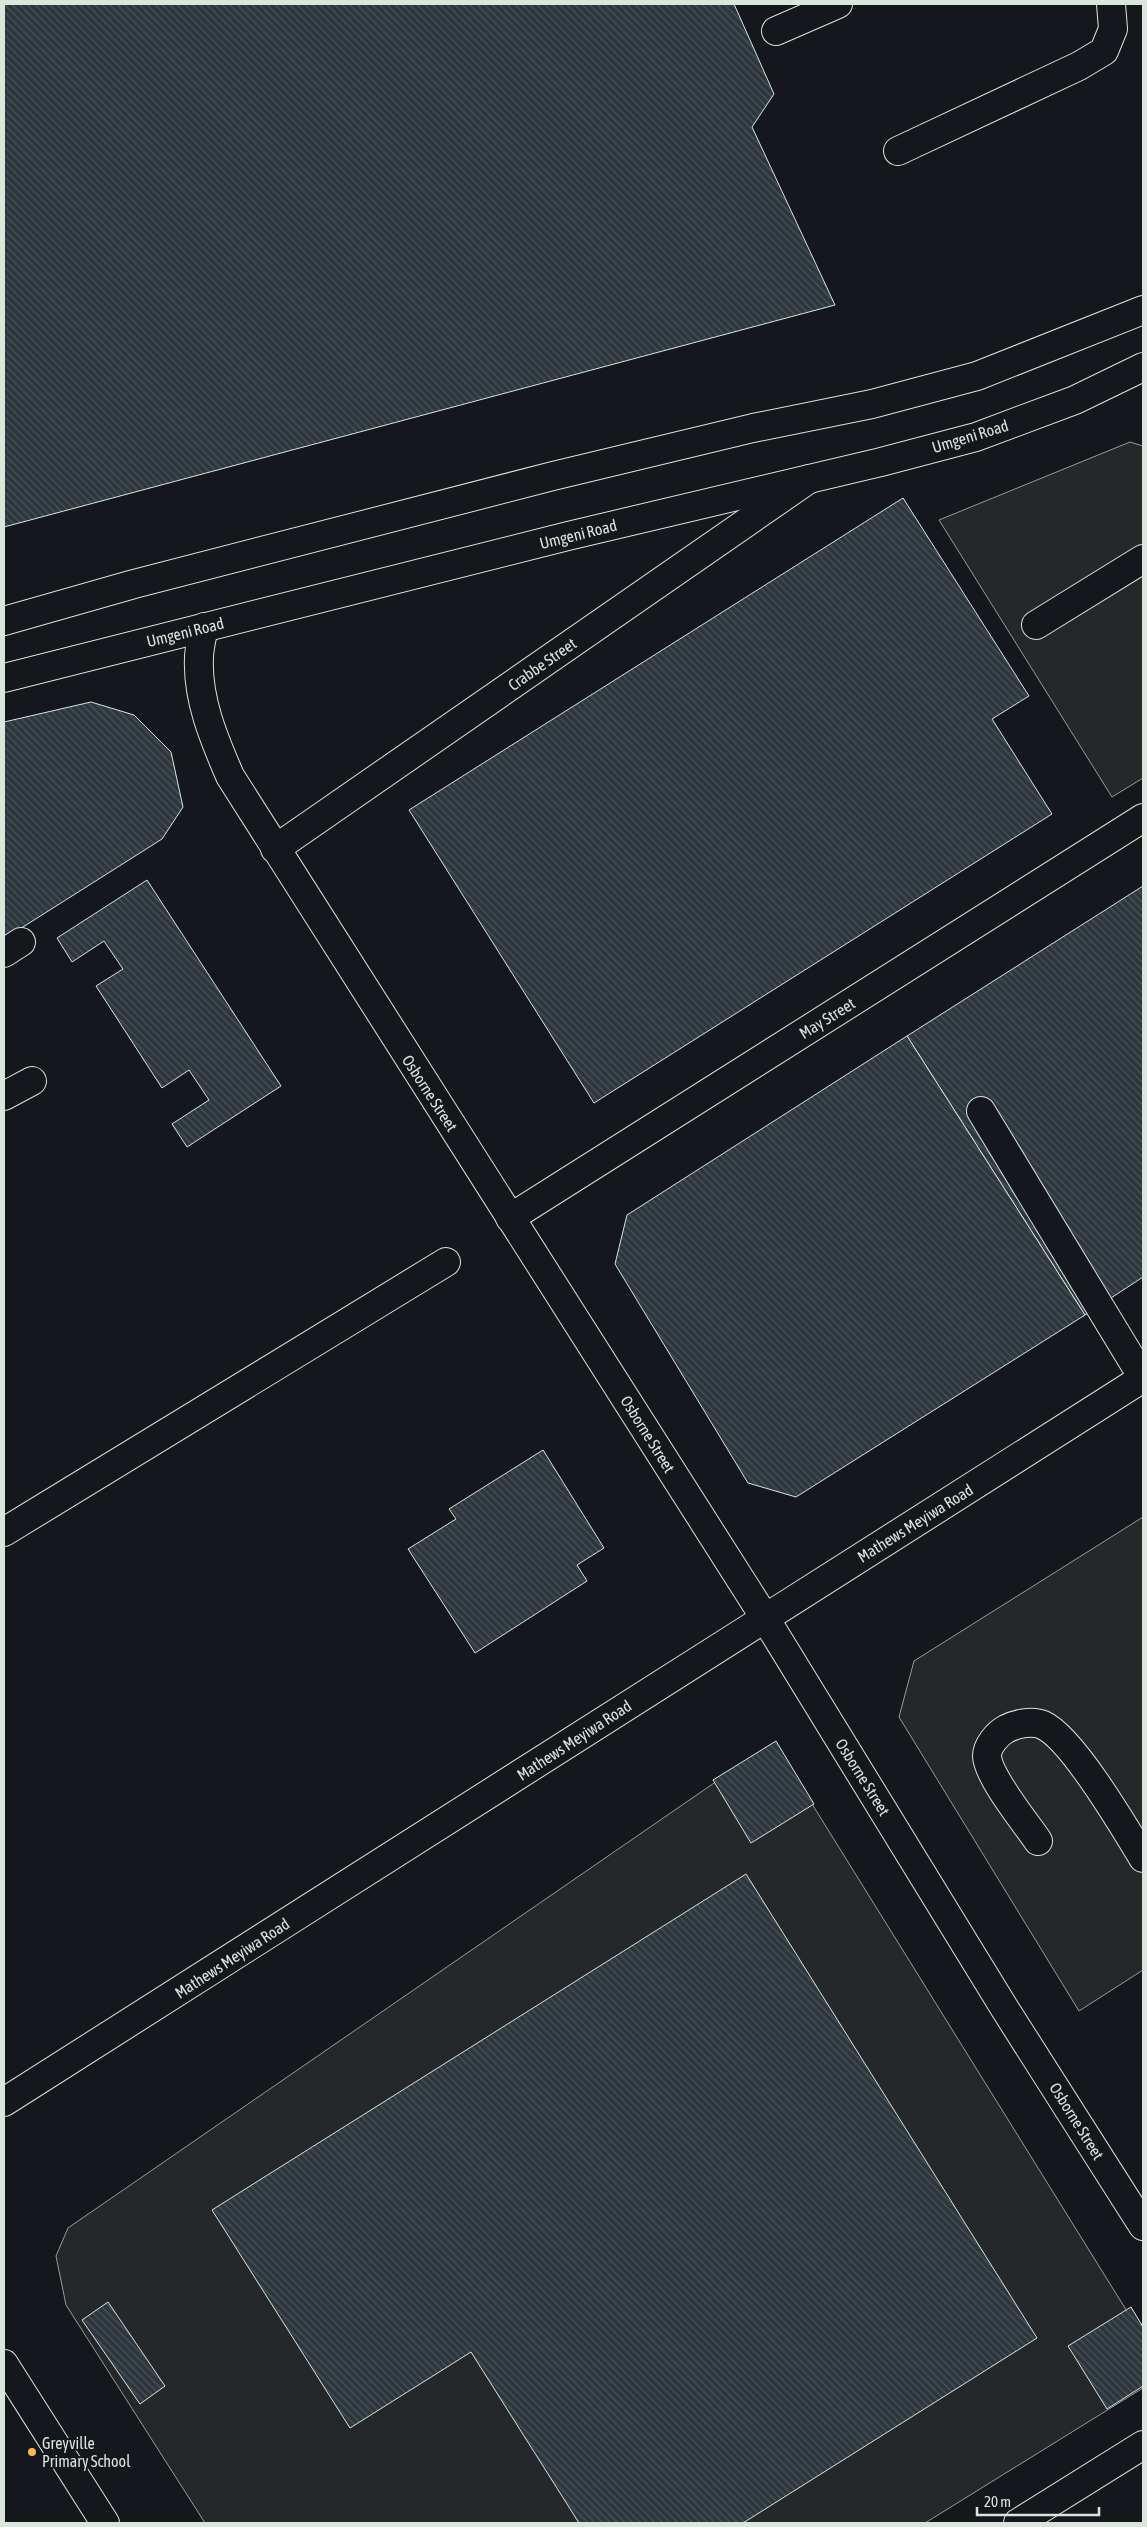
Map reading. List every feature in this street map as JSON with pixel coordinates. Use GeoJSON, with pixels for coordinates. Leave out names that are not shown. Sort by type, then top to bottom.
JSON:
{"type":"FeatureCollection","features":[{"type":"Feature","properties":{"kind":"street"},"geometry":{"type":"LineString","coordinates":[[776,31],[838,4]]}},
{"type":"Feature","properties":{"kind":"street"},"geometry":{"type":"LineString","coordinates":[[898,151],[1079,66],[1104,51],[1113,29],[1111,4]]}},
{"type":"Feature","properties":{"kind":"street"},"geometry":{"type":"LineString","coordinates":[[4,621],[134,584],[553,476],[753,428],[872,404],[977,376],[1143,310]]}},
{"type":"Feature","properties":{"kind":"street","name":"Umgeni Road"},"geometry":{"type":"LineString","coordinates":[[4,678],[568,536],[976,437],[1074,400],[1143,367]]}},
{"type":"Feature","properties":{"kind":"street","name":"Crabbe Street"},"geometry":{"type":"LineString","coordinates":[[275,849],[810,478]]}},
{"type":"Feature","properties":{"kind":"street"},"geometry":{"type":"LineString","coordinates":[[1036,625],[1143,559]]}},
{"type":"Feature","properties":{"kind":"street","name":"Osborne Street"},"geometry":{"type":"LineString","coordinates":[[204,627],[199,658],[201,691],[212,734],[230,776],[765,1618],[1005,2009],[1143,2226]]}},
{"type":"Feature","properties":{"kind":"street","name":"May Street"},"geometry":{"type":"LineString","coordinates":[[510,1218],[1143,818]]}},
{"type":"Feature","properties":{"kind":"street"},"geometry":{"type":"LineString","coordinates":[[4,1096],[32,1081]]}},
{"type":"Feature","properties":{"kind":"street"},"geometry":{"type":"LineString","coordinates":[[981,1111],[1143,1378]]}},
{"type":"Feature","properties":{"kind":"street"},"geometry":{"type":"LineString","coordinates":[[4,1532],[446,1262]]}},
{"type":"Feature","properties":{"kind":"street","name":"Mathews Meyiwa Road"},"geometry":{"type":"LineString","coordinates":[[4,2102],[1143,1378]]}},
{"type":"Feature","properties":{"kind":"street"},"geometry":{"type":"LineString","coordinates":[[1038,1841],[993,1775],[987,1756],[993,1740],[1004,1730],[1021,1723],[1042,1724],[1064,1743],[1100,1790],[1143,1858]]}},
{"type":"Feature","properties":{"kind":"street"},"geometry":{"type":"LineString","coordinates":[[4,2364],[105,2523]]}},
{"type":"Feature","properties":{"kind":"street"},"geometry":{"type":"LineString","coordinates":[[1018,2523],[1143,2445]]}},
{"type":"Feature","properties":{"kind":"shaded area"},"geometry":{"type":"Polygon","coordinates":[[[1130,442],[1143,446],[1143,778],[1112,797],[939,520],[1130,442]]]}},
{"type":"Feature","properties":{"kind":"shaded area"},"geometry":{"type":"Polygon","coordinates":[[[1143,1517],[1143,1970],[1079,2011],[899,1717],[914,1661],[1143,1517]]]}},
{"type":"Feature","properties":{"kind":"shaded area"},"geometry":{"type":"Polygon","coordinates":[[[776,1746],[1143,2337],[1143,2388],[925,2523],[205,2523],[66,2305],[56,2256],[68,2228],[717,1781],[776,1746]]]}},
{"type":"Feature","properties":{"kind":"building"},"geometry":{"type":"Polygon","coordinates":[[[4,4],[734,4],[774,94],[752,127],[835,305],[4,527],[4,4]]]}},
{"type":"Feature","properties":{"kind":"building"},"geometry":{"type":"Polygon","coordinates":[[[903,498],[1029,696],[992,719],[1052,814],[594,1103],[409,810],[903,498]]]}},
{"type":"Feature","properties":{"kind":"building"},"geometry":{"type":"Polygon","coordinates":[[[91,702],[134,715],[171,752],[183,807],[162,839],[4,939],[4,722],[91,702]]]}},
{"type":"Feature","properties":{"kind":"building"},"geometry":{"type":"Polygon","coordinates":[[[147,880],[281,1086],[187,1147],[172,1124],[209,1100],[189,1070],[162,1088],[96,986],[123,969],[104,941],[72,962],[57,938],[147,880]]]}},
{"type":"Feature","properties":{"kind":"building"},"geometry":{"type":"Polygon","coordinates":[[[1143,886],[1143,1277],[1085,1315],[907,1036],[1143,886]]]}},
{"type":"Feature","properties":{"kind":"building"},"geometry":{"type":"Polygon","coordinates":[[[907,1036],[1085,1315],[796,1497],[748,1483],[615,1264],[627,1215],[907,1036]]]}},
{"type":"Feature","properties":{"kind":"building"},"geometry":{"type":"Polygon","coordinates":[[[543,1450],[604,1548],[577,1565],[587,1581],[475,1653],[408,1549],[456,1519],[449,1509],[543,1450]]]}},
{"type":"Feature","properties":{"kind":"building"},"geometry":{"type":"Polygon","coordinates":[[[776,1741],[814,1804],[751,1843],[713,1780],[776,1741]]]}},
{"type":"Feature","properties":{"kind":"building"},"geometry":{"type":"Polygon","coordinates":[[[746,1874],[1037,2338],[743,2523],[579,2523],[471,2352],[350,2428],[212,2210],[746,1874]]]}},
{"type":"Feature","properties":{"kind":"building"},"geometry":{"type":"Polygon","coordinates":[[[108,2302],[165,2386],[140,2404],[82,2320],[108,2302]]]}},
{"type":"Feature","properties":{"kind":"building"},"geometry":{"type":"Polygon","coordinates":[[[1131,2307],[1143,2327],[1143,2386],[1107,2409],[1068,2346],[1131,2307]]]}},
{"type":"Feature","properties":{"kind":"place","name":"Greyville Primary School"},"geometry":{"type":"Point","coordinates":[32,2452]}}]}
